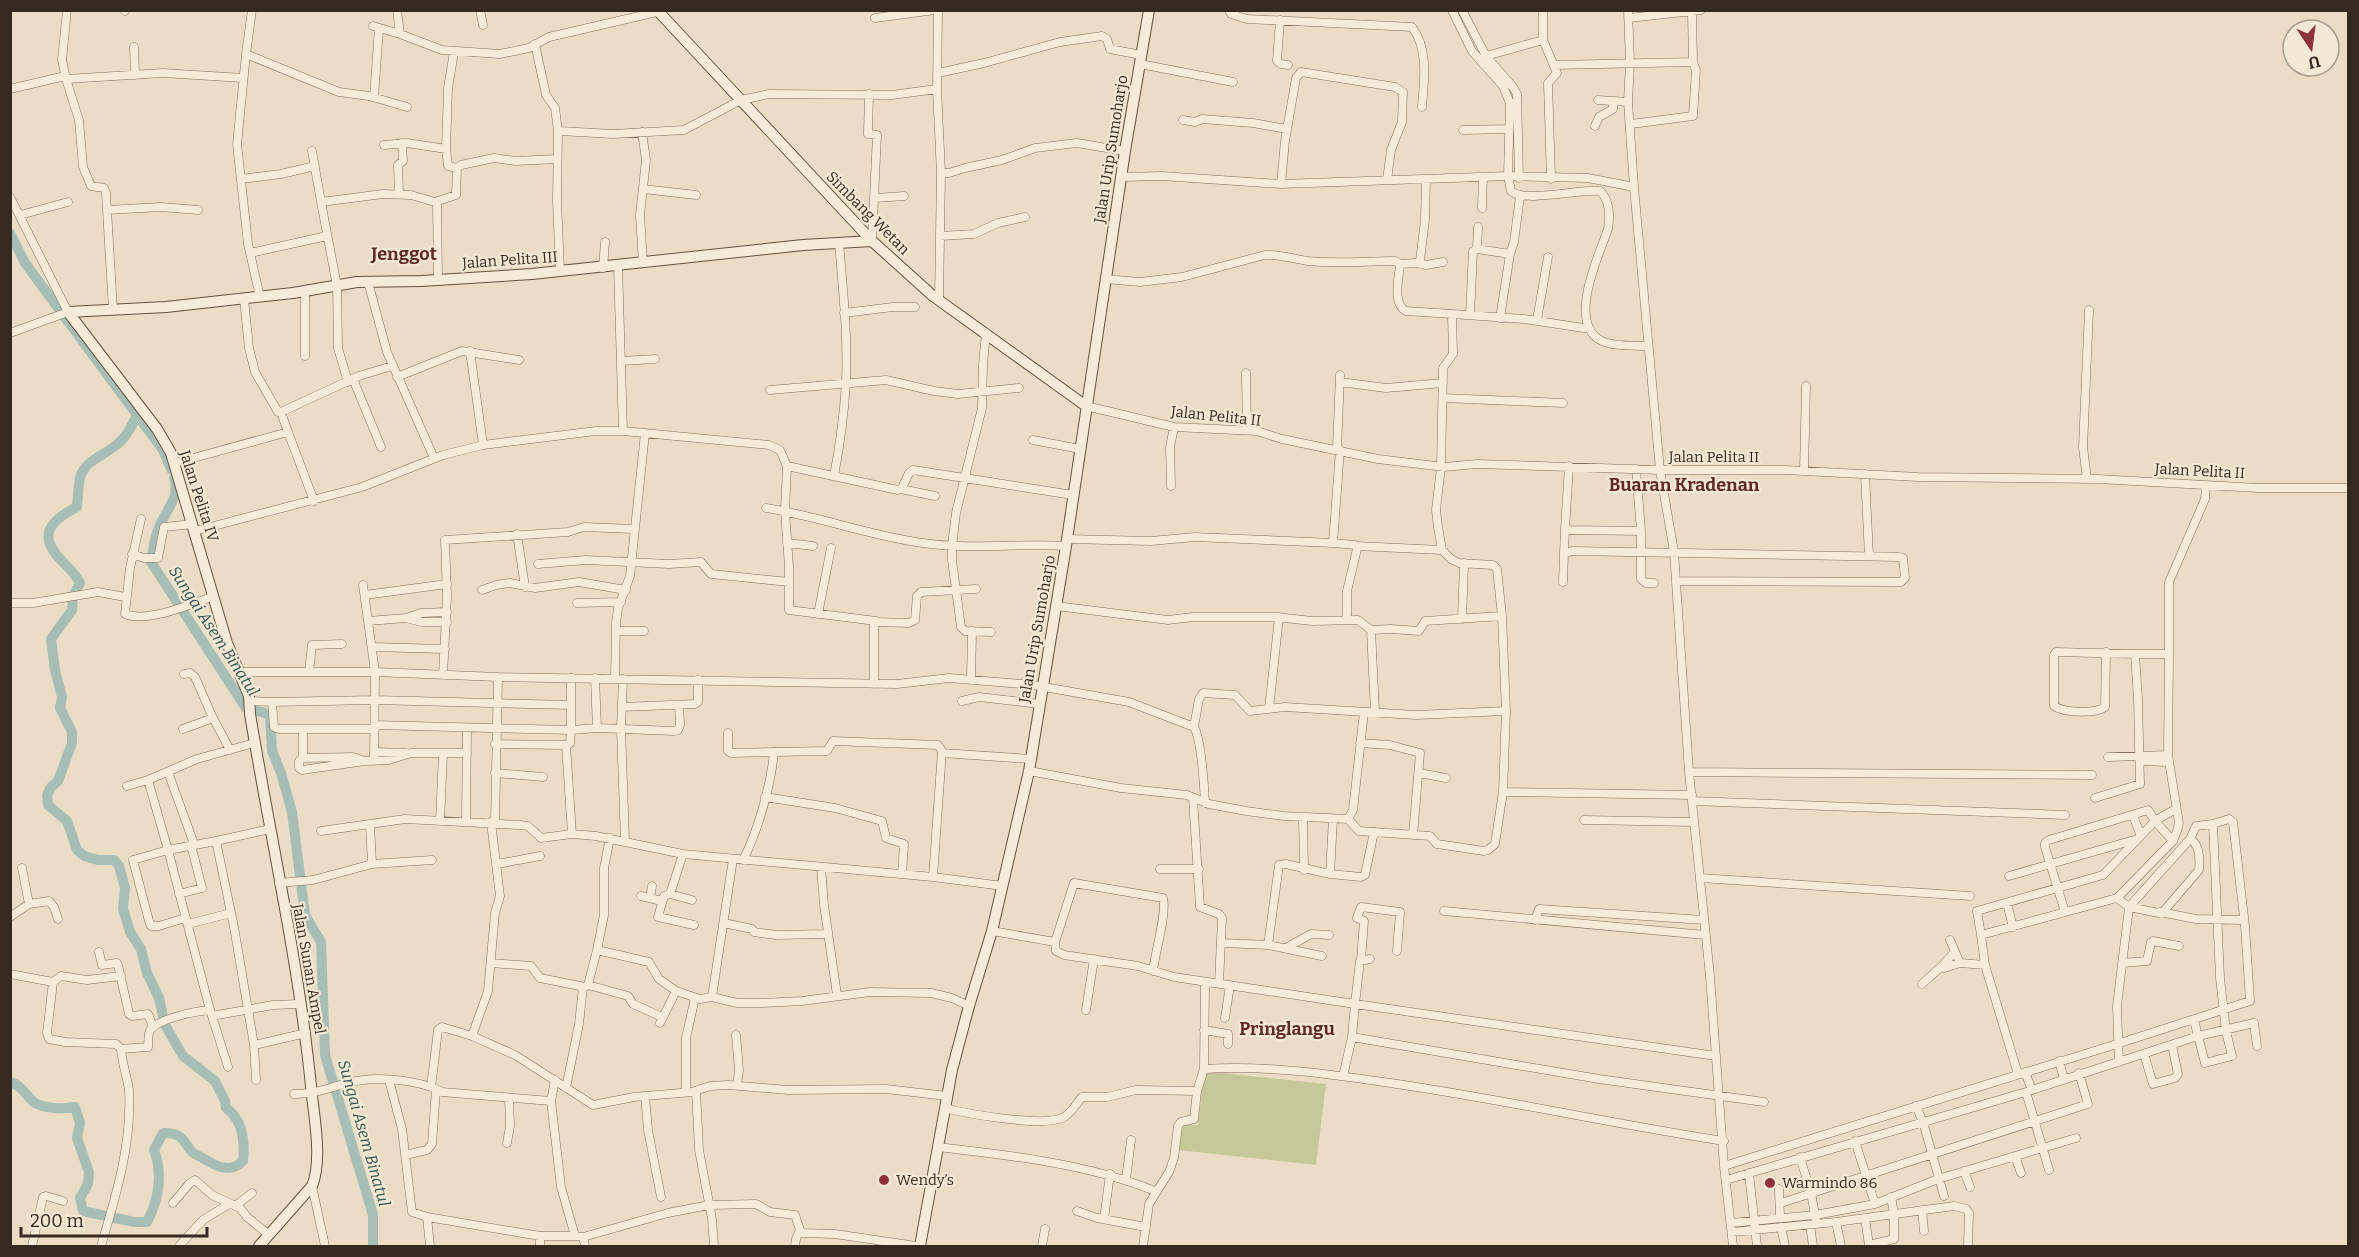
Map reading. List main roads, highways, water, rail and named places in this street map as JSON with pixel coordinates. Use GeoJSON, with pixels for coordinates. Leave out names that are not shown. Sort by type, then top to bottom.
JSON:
{"type":"FeatureCollection","features":[{"type":"Feature","properties":{"kind":"waterway","name":"Sungai Asem Binatul"},"geometry":{"type":"LineString","coordinates":[[10,233],[25,263],[163,450],[171,469]]}},
{"type":"Feature","properties":{"kind":"waterway"},"geometry":{"type":"LineString","coordinates":[[10,1085],[13,1083],[17,1085],[39,1105],[55,1108],[75,1107],[80,1123],[77,1138],[89,1172],[88,1184],[80,1198],[83,1211],[134,1222],[147,1222],[157,1196],[159,1177],[154,1150],[163,1133],[175,1134],[193,1153],[216,1165],[227,1168],[243,1161],[242,1132],[236,1119],[226,1108],[215,1081],[183,1056],[165,1025],[159,998],[147,973],[141,949],[130,932],[123,909],[125,888],[119,866],[114,860],[98,860],[84,856],[77,850],[67,821],[48,805],[47,795],[58,781],[72,743],[72,732],[60,708],[62,697],[55,670],[51,639],[72,610],[73,596],[80,583],[54,552],[48,536],[54,523],[77,507],[79,481],[85,467],[115,446],[128,432],[137,415]]}},
{"type":"Feature","properties":{"kind":"waterway","name":"Sungai Asem Binatul"},"geometry":{"type":"LineString","coordinates":[[174,478],[176,485],[174,498],[157,534],[151,562],[246,708],[270,716],[272,751],[292,812],[305,915],[321,942],[325,1055],[373,1215],[373,1246]]}},
{"type":"Feature","properties":{"kind":"place","name":"Wendy’s"},"geometry":{"type":"Point","coordinates":[884,1180]}},
{"type":"Feature","properties":{"kind":"place","name":"Warmindo 86"},"geometry":{"type":"Point","coordinates":[1770,1183]}},
{"type":"Feature","properties":{"kind":"district","name":"Jenggot"},"geometry":{"type":"Point","coordinates":[404,254]}},
{"type":"Feature","properties":{"kind":"district","name":"Buaran Kradenan"},"geometry":{"type":"Point","coordinates":[1684,485]}},
{"type":"Feature","properties":{"kind":"district","name":"Pringlangu"},"geometry":{"type":"Point","coordinates":[1287,1029]}}]}
